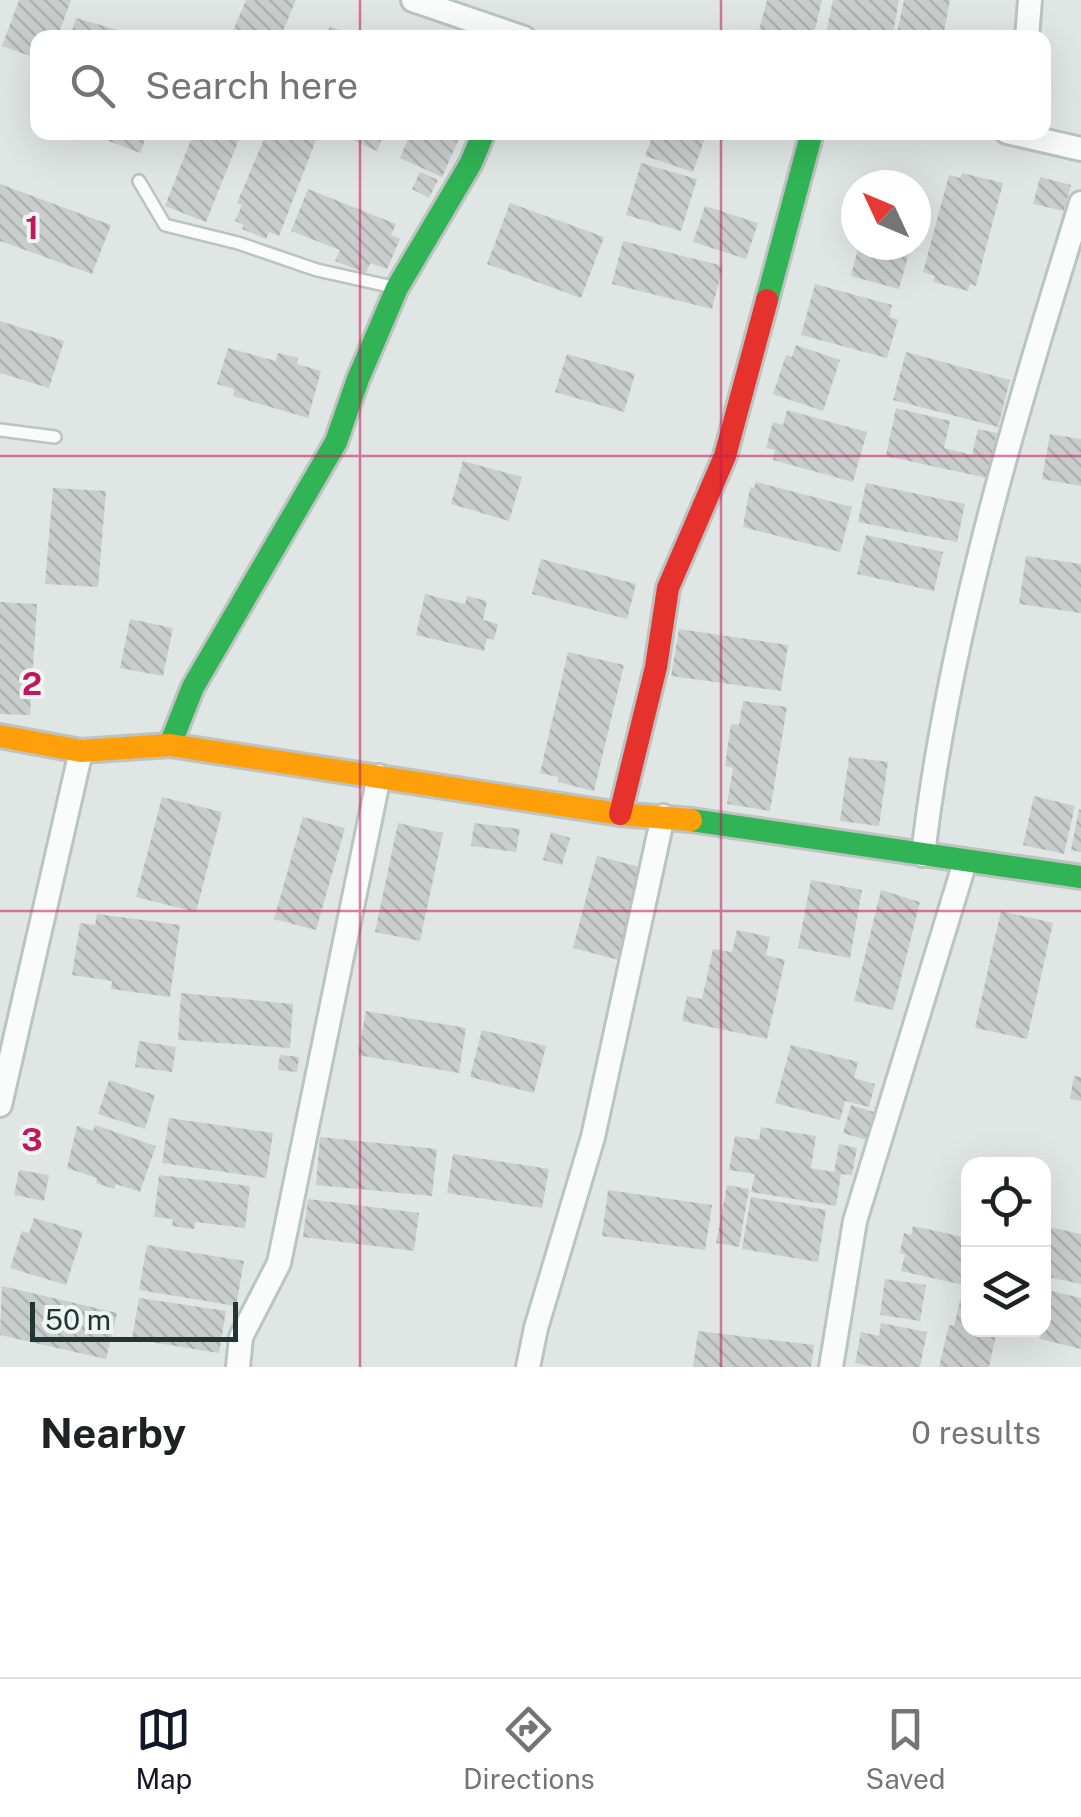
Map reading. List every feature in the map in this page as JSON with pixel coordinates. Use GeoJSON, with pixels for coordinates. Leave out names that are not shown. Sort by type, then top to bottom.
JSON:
{"type":"FeatureCollection","features":[{"type":"Feature","properties":{"kind":"street"},"geometry":{"type":"LineString","coordinates":[[413,0],[501,30]]}},
{"type":"Feature","properties":{"kind":"street"},"geometry":{"type":"LineString","coordinates":[[1028,30],[1030,0]]}},
{"type":"Feature","properties":{"kind":"street"},"geometry":{"type":"LineString","coordinates":[[170,745],[193,688],[336,442],[358,378],[397,288],[481,140]]}},
{"type":"Feature","properties":{"kind":"street"},"geometry":{"type":"LineString","coordinates":[[620,814],[656,667],[668,588],[725,456],[810,140]]}},
{"type":"Feature","properties":{"kind":"street"},"geometry":{"type":"LineString","coordinates":[[1044,140],[1081,149]]}},
{"type":"Feature","properties":{"kind":"street"},"geometry":{"type":"LineString","coordinates":[[923,855],[932,780],[962,628],[1021,396],[1081,203]]}},
{"type":"Feature","properties":{"kind":"street"},"geometry":{"type":"LineString","coordinates":[[0,736],[81,751],[170,745],[620,814],[663,816],[1081,876]]}},
{"type":"Feature","properties":{"kind":"street"},"geometry":{"type":"LineString","coordinates":[[0,1105],[81,751]]}},
{"type":"Feature","properties":{"kind":"street"},"geometry":{"type":"LineString","coordinates":[[238,1367],[241,1338],[279,1262],[379,776]]}},
{"type":"Feature","properties":{"kind":"street"},"geometry":{"type":"LineString","coordinates":[[528,1367],[536,1328],[594,1137],[663,816]]}},
{"type":"Feature","properties":{"kind":"street"},"geometry":{"type":"LineString","coordinates":[[832,1367],[856,1221],[964,862]]}},
{"type":"Feature","properties":{"kind":"lane"},"geometry":{"type":"LineString","coordinates":[[139,181],[165,225],[238,243],[317,270],[397,288]]}},
{"type":"Feature","properties":{"kind":"lane"},"geometry":{"type":"LineString","coordinates":[[0,430],[55,437]]}},
{"type":"Feature","properties":{"kind":"building"},"geometry":{"type":"Polygon","coordinates":[[[19,0],[71,0],[60,30],[30,30],[30,56],[2,46],[19,0]]]}},
{"type":"Feature","properties":{"kind":"building"},"geometry":{"type":"Polygon","coordinates":[[[246,0],[296,0],[283,30],[233,30],[246,0]]]}},
{"type":"Feature","properties":{"kind":"building"},"geometry":{"type":"Polygon","coordinates":[[[767,0],[822,0],[815,30],[759,30],[767,0]]]}},
{"type":"Feature","properties":{"kind":"building"},"geometry":{"type":"Polygon","coordinates":[[[833,0],[899,0],[893,30],[827,30],[833,0]]]}},
{"type":"Feature","properties":{"kind":"building"},"geometry":{"type":"Polygon","coordinates":[[[904,0],[950,0],[944,30],[898,30],[904,0]]]}},
{"type":"Feature","properties":{"kind":"building"},"geometry":{"type":"Polygon","coordinates":[[[76,18],[118,30],[72,30],[76,18]]]}},
{"type":"Feature","properties":{"kind":"building"},"geometry":{"type":"Polygon","coordinates":[[[106,140],[145,140],[140,153],[106,140]]]}},
{"type":"Feature","properties":{"kind":"building"},"geometry":{"type":"Polygon","coordinates":[[[191,140],[239,140],[206,222],[165,206],[191,140]]]}},
{"type":"Feature","properties":{"kind":"building"},"geometry":{"type":"Polygon","coordinates":[[[264,140],[316,140],[279,236],[269,232],[266,239],[242,229],[244,225],[235,221],[242,205],[237,203],[264,140]]]}},
{"type":"Feature","properties":{"kind":"building"},"geometry":{"type":"Polygon","coordinates":[[[353,140],[382,140],[377,151],[353,140]]]}},
{"type":"Feature","properties":{"kind":"building"},"geometry":{"type":"Polygon","coordinates":[[[408,140],[458,140],[442,177],[400,158],[408,140]]]}},
{"type":"Feature","properties":{"kind":"building"},"geometry":{"type":"Polygon","coordinates":[[[651,140],[704,140],[693,172],[645,156],[651,140]]]}},
{"type":"Feature","properties":{"kind":"building"},"geometry":{"type":"Polygon","coordinates":[[[641,163],[697,179],[681,231],[626,215],[641,163]]]}},
{"type":"Feature","properties":{"kind":"building"},"geometry":{"type":"Polygon","coordinates":[[[420,172],[438,180],[429,198],[412,189],[420,172]]]}},
{"type":"Feature","properties":{"kind":"building"},"geometry":{"type":"Polygon","coordinates":[[[962,173],[1003,183],[976,286],[970,284],[968,291],[933,282],[935,276],[923,272],[926,260],[931,260],[931,242],[949,175],[960,178],[962,173]]]}},
{"type":"Feature","properties":{"kind":"building"},"geometry":{"type":"Polygon","coordinates":[[[1040,177],[1071,185],[1064,211],[1033,204],[1040,177]]]}},
{"type":"Feature","properties":{"kind":"building"},"geometry":{"type":"Polygon","coordinates":[[[0,184],[111,225],[92,274],[0,241],[0,184]]]}},
{"type":"Feature","properties":{"kind":"building"},"geometry":{"type":"Polygon","coordinates":[[[308,189],[396,224],[391,235],[400,239],[387,269],[370,263],[366,273],[335,261],[340,250],[291,231],[308,189]]]}},
{"type":"Feature","properties":{"kind":"building"},"geometry":{"type":"Polygon","coordinates":[[[510,203],[604,237],[581,298],[487,264],[510,203]]]}},
{"type":"Feature","properties":{"kind":"building"},"geometry":{"type":"Polygon","coordinates":[[[705,206],[758,223],[746,259],[693,242],[705,206]]]}},
{"type":"Feature","properties":{"kind":"building"},"geometry":{"type":"Polygon","coordinates":[[[623,241],[723,266],[712,309],[612,284],[623,241]]]}},
{"type":"Feature","properties":{"kind":"building"},"geometry":{"type":"Polygon","coordinates":[[[855,260],[907,260],[899,289],[851,276],[855,260]]]}},
{"type":"Feature","properties":{"kind":"building"},"geometry":{"type":"Polygon","coordinates":[[[815,284],[892,305],[889,317],[898,320],[887,358],[801,335],[815,284]]]}},
{"type":"Feature","properties":{"kind":"building"},"geometry":{"type":"Polygon","coordinates":[[[0,321],[64,341],[49,388],[0,373],[0,321]]]}},
{"type":"Feature","properties":{"kind":"building"},"geometry":{"type":"Polygon","coordinates":[[[796,345],[840,360],[823,411],[773,394],[786,355],[792,357],[796,345]]]}},
{"type":"Feature","properties":{"kind":"building"},"geometry":{"type":"Polygon","coordinates":[[[228,348],[276,361],[278,353],[298,358],[297,364],[321,371],[308,418],[233,396],[234,389],[217,384],[228,348]]]}},
{"type":"Feature","properties":{"kind":"building"},"geometry":{"type":"Polygon","coordinates":[[[906,352],[1010,380],[998,427],[893,400],[906,352]]]}},
{"type":"Feature","properties":{"kind":"building"},"geometry":{"type":"Polygon","coordinates":[[[567,354],[635,374],[624,412],[555,392],[567,354]]]}},
{"type":"Feature","properties":{"kind":"building"},"geometry":{"type":"Polygon","coordinates":[[[896,408],[950,421],[944,448],[972,455],[978,429],[997,433],[987,478],[886,456],[896,408]]]}},
{"type":"Feature","properties":{"kind":"building"},"geometry":{"type":"Polygon","coordinates":[[[787,410],[867,432],[853,482],[773,460],[775,450],[766,448],[773,422],[783,425],[787,410]]]}},
{"type":"Feature","properties":{"kind":"building"},"geometry":{"type":"Polygon","coordinates":[[[1050,434],[1081,439],[1081,486],[1042,479],[1050,434]]]}},
{"type":"Feature","properties":{"kind":"building"},"geometry":{"type":"Polygon","coordinates":[[[463,461],[522,477],[509,521],[451,504],[463,461]]]}},
{"type":"Feature","properties":{"kind":"building"},"geometry":{"type":"Polygon","coordinates":[[[756,482],[852,507],[840,552],[743,527],[750,487],[754,488],[756,482]]]}},
{"type":"Feature","properties":{"kind":"building"},"geometry":{"type":"Polygon","coordinates":[[[866,483],[965,504],[957,542],[858,522],[866,483]]]}},
{"type":"Feature","properties":{"kind":"building"},"geometry":{"type":"Polygon","coordinates":[[[53,488],[106,491],[98,587],[45,584],[53,488]]]}},
{"type":"Feature","properties":{"kind":"building"},"geometry":{"type":"Polygon","coordinates":[[[866,535],[943,552],[934,591],[857,574],[866,535]]]}},
{"type":"Feature","properties":{"kind":"building"},"geometry":{"type":"Polygon","coordinates":[[[1026,556],[1081,564],[1081,613],[1019,604],[1026,556]]]}},
{"type":"Feature","properties":{"kind":"building"},"geometry":{"type":"Polygon","coordinates":[[[541,559],[636,584],[627,619],[532,594],[541,559]]]}},
{"type":"Feature","properties":{"kind":"building"},"geometry":{"type":"Polygon","coordinates":[[[425,594],[465,604],[467,596],[487,601],[483,620],[498,624],[494,640],[487,638],[484,651],[416,635],[425,594]]]}},
{"type":"Feature","properties":{"kind":"building"},"geometry":{"type":"Polygon","coordinates":[[[0,602],[37,604],[30,715],[0,714],[0,602]]]}},
{"type":"Feature","properties":{"kind":"building"},"geometry":{"type":"Polygon","coordinates":[[[130,619],[173,628],[163,676],[120,668],[130,619]]]}},
{"type":"Feature","properties":{"kind":"building"},"geometry":{"type":"Polygon","coordinates":[[[679,629],[788,645],[781,691],[671,676],[679,629]]]}},
{"type":"Feature","properties":{"kind":"building"},"geometry":{"type":"Polygon","coordinates":[[[568,652],[624,665],[594,791],[540,773],[568,652]]]}},
{"type":"Feature","properties":{"kind":"building"},"geometry":{"type":"Polygon","coordinates":[[[743,701],[787,707],[770,811],[727,804],[733,768],[725,766],[731,724],[739,725],[743,701]]]}},
{"type":"Feature","properties":{"kind":"building"},"geometry":{"type":"Polygon","coordinates":[[[849,757],[888,762],[879,826],[840,821],[849,757]]]}},
{"type":"Feature","properties":{"kind":"building"},"geometry":{"type":"Polygon","coordinates":[[[1034,796],[1075,806],[1064,854],[1023,845],[1034,796]]]}},
{"type":"Feature","properties":{"kind":"building"},"geometry":{"type":"Polygon","coordinates":[[[162,797],[222,812],[196,912],[136,897],[162,797]]]}},
{"type":"Feature","properties":{"kind":"building"},"geometry":{"type":"Polygon","coordinates":[[[1081,810],[1081,852],[1071,850],[1081,810]]]}},
{"type":"Feature","properties":{"kind":"building"},"geometry":{"type":"Polygon","coordinates":[[[303,817],[345,828],[316,930],[274,919],[303,817]]]}},
{"type":"Feature","properties":{"kind":"building"},"geometry":{"type":"Polygon","coordinates":[[[398,823],[443,833],[420,941],[375,932],[398,823]]]}},
{"type":"Feature","properties":{"kind":"building"},"geometry":{"type":"Polygon","coordinates":[[[474,823],[520,829],[516,852],[471,846],[474,823]]]}},
{"type":"Feature","properties":{"kind":"building"},"geometry":{"type":"Polygon","coordinates":[[[551,832],[570,838],[562,865],[543,860],[551,832]]]}},
{"type":"Feature","properties":{"kind":"building"},"geometry":{"type":"Polygon","coordinates":[[[597,856],[644,868],[619,960],[573,948],[597,856]]]}},
{"type":"Feature","properties":{"kind":"building"},"geometry":{"type":"Polygon","coordinates":[[[811,880],[862,890],[850,958],[798,948],[811,880]]]}},
{"type":"Feature","properties":{"kind":"building"},"geometry":{"type":"Polygon","coordinates":[[[881,890],[920,902],[893,1010],[854,1001],[881,890]]]}},
{"type":"Feature","properties":{"kind":"building"},"geometry":{"type":"Polygon","coordinates":[[[1001,911],[1053,923],[1027,1039],[975,1028],[1001,911]]]}},
{"type":"Feature","properties":{"kind":"building"},"geometry":{"type":"Polygon","coordinates":[[[97,914],[180,925],[170,997],[111,989],[112,981],[72,975],[80,923],[95,925],[97,914]]]}},
{"type":"Feature","properties":{"kind":"building"},"geometry":{"type":"Polygon","coordinates":[[[737,930],[770,937],[766,955],[785,960],[767,1039],[682,1021],[687,996],[702,999],[713,949],[732,952],[737,930]]]}},
{"type":"Feature","properties":{"kind":"building"},"geometry":{"type":"Polygon","coordinates":[[[181,993],[293,1004],[290,1048],[178,1040],[181,993]]]}},
{"type":"Feature","properties":{"kind":"building"},"geometry":{"type":"Polygon","coordinates":[[[366,1011],[466,1028],[459,1073],[358,1055],[366,1011]]]}},
{"type":"Feature","properties":{"kind":"building"},"geometry":{"type":"Polygon","coordinates":[[[482,1030],[546,1046],[534,1093],[470,1077],[482,1030]]]}},
{"type":"Feature","properties":{"kind":"building"},"geometry":{"type":"Polygon","coordinates":[[[139,1041],[176,1047],[172,1072],[135,1067],[139,1041]]]}},
{"type":"Feature","properties":{"kind":"building"},"geometry":{"type":"Polygon","coordinates":[[[791,1045],[858,1062],[854,1078],[875,1084],[869,1107],[845,1101],[840,1120],[775,1103],[791,1045]]]}},
{"type":"Feature","properties":{"kind":"building"},"geometry":{"type":"Polygon","coordinates":[[[280,1055],[299,1057],[297,1072],[278,1070],[280,1055]]]}},
{"type":"Feature","properties":{"kind":"building"},"geometry":{"type":"Polygon","coordinates":[[[1074,1076],[1081,1077],[1081,1101],[1070,1099],[1074,1076]]]}},
{"type":"Feature","properties":{"kind":"building"},"geometry":{"type":"Polygon","coordinates":[[[109,1080],[155,1095],[145,1129],[98,1114],[109,1080]]]}},
{"type":"Feature","properties":{"kind":"building"},"geometry":{"type":"Polygon","coordinates":[[[851,1105],[874,1112],[866,1140],[843,1133],[851,1105]]]}},
{"type":"Feature","properties":{"kind":"building"},"geometry":{"type":"Polygon","coordinates":[[[169,1118],[273,1133],[266,1178],[162,1163],[169,1118]]]}},
{"type":"Feature","properties":{"kind":"building"},"geometry":{"type":"Polygon","coordinates":[[[95,1125],[156,1146],[140,1192],[116,1184],[114,1189],[96,1183],[97,1178],[67,1168],[77,1126],[93,1131],[95,1125]]]}},
{"type":"Feature","properties":{"kind":"building"},"geometry":{"type":"Polygon","coordinates":[[[761,1127],[816,1136],[811,1168],[834,1172],[839,1144],[857,1148],[852,1175],[841,1174],[836,1206],[751,1192],[755,1174],[729,1170],[735,1136],[759,1140],[761,1127]]]}},
{"type":"Feature","properties":{"kind":"building"},"geometry":{"type":"Polygon","coordinates":[[[320,1137],[437,1149],[432,1196],[316,1185],[320,1137]]]}},
{"type":"Feature","properties":{"kind":"building"},"geometry":{"type":"Polygon","coordinates":[[[453,1154],[549,1169],[542,1208],[447,1193],[453,1154]]]}},
{"type":"Feature","properties":{"kind":"building"},"geometry":{"type":"Polygon","coordinates":[[[19,1170],[49,1175],[44,1201],[14,1195],[19,1170]]]}},
{"type":"Feature","properties":{"kind":"building"},"geometry":{"type":"Polygon","coordinates":[[[159,1175],[250,1186],[245,1228],[195,1222],[194,1229],[172,1226],[173,1219],[154,1217],[159,1175]]]}},
{"type":"Feature","properties":{"kind":"building"},"geometry":{"type":"Polygon","coordinates":[[[727,1185],[749,1189],[739,1247],[716,1243],[727,1185]]]}},
{"type":"Feature","properties":{"kind":"building"},"geometry":{"type":"Polygon","coordinates":[[[608,1190],[712,1205],[705,1250],[602,1236],[608,1190]]]}},
{"type":"Feature","properties":{"kind":"building"},"geometry":{"type":"Polygon","coordinates":[[[751,1197],[826,1210],[818,1262],[742,1249],[751,1197]]]}},
{"type":"Feature","properties":{"kind":"building"},"geometry":{"type":"Polygon","coordinates":[[[308,1199],[419,1213],[414,1251],[303,1237],[308,1199]]]}},
{"type":"Feature","properties":{"kind":"building"},"geometry":{"type":"Polygon","coordinates":[[[34,1218],[83,1232],[66,1285],[10,1268],[22,1231],[29,1233],[34,1218]]]}},
{"type":"Feature","properties":{"kind":"building"},"geometry":{"type":"Polygon","coordinates":[[[913,1226],[961,1236],[961,1284],[901,1271],[904,1233],[911,1235],[913,1226]]]}},
{"type":"Feature","properties":{"kind":"building"},"geometry":{"type":"Polygon","coordinates":[[[1051,1228],[1081,1234],[1081,1284],[1051,1278],[1051,1228]]]}},
{"type":"Feature","properties":{"kind":"building"},"geometry":{"type":"Polygon","coordinates":[[[147,1245],[244,1261],[236,1306],[139,1290],[147,1245]]]}},
{"type":"Feature","properties":{"kind":"building"},"geometry":{"type":"Polygon","coordinates":[[[885,1279],[926,1285],[920,1321],[880,1315],[885,1279]]]}},
{"type":"Feature","properties":{"kind":"building"},"geometry":{"type":"Polygon","coordinates":[[[2,1286],[117,1313],[106,1359],[0,1335],[2,1286]]]}},
{"type":"Feature","properties":{"kind":"building"},"geometry":{"type":"Polygon","coordinates":[[[1052,1291],[1081,1298],[1081,1349],[1040,1339],[1051,1337],[1052,1291]]]}},
{"type":"Feature","properties":{"kind":"building"},"geometry":{"type":"Polygon","coordinates":[[[961,1297],[961,1337],[995,1337],[989,1367],[939,1367],[949,1325],[954,1326],[961,1297]]]}},
{"type":"Feature","properties":{"kind":"building"},"geometry":{"type":"Polygon","coordinates":[[[139,1298],[226,1311],[219,1353],[132,1339],[139,1298]]]}},
{"type":"Feature","properties":{"kind":"building"},"geometry":{"type":"Polygon","coordinates":[[[881,1323],[927,1332],[920,1367],[855,1363],[861,1332],[879,1336],[881,1323]]]}},
{"type":"Feature","properties":{"kind":"building"},"geometry":{"type":"Polygon","coordinates":[[[698,1331],[814,1345],[811,1367],[693,1367],[698,1331]]]}},
{"type":"Feature","properties":{"kind":"traffic: fast"},"geometry":{"type":"LineString","coordinates":[[170,745],[193,687],[336,442],[397,288],[481,140]]}},
{"type":"Feature","properties":{"kind":"traffic: fast"},"geometry":{"type":"LineString","coordinates":[[767,300],[810,140]]}},
{"type":"Feature","properties":{"kind":"traffic: fast"},"geometry":{"type":"LineString","coordinates":[[691,820],[1081,877]]}},
{"type":"Feature","properties":{"kind":"traffic: slow"},"geometry":{"type":"LineString","coordinates":[[0,736],[81,751],[170,745],[620,814],[691,820]]}},
{"type":"Feature","properties":{"kind":"traffic: jam"},"geometry":{"type":"LineString","coordinates":[[620,814],[656,667],[668,588],[725,456],[767,300]]}}]}
